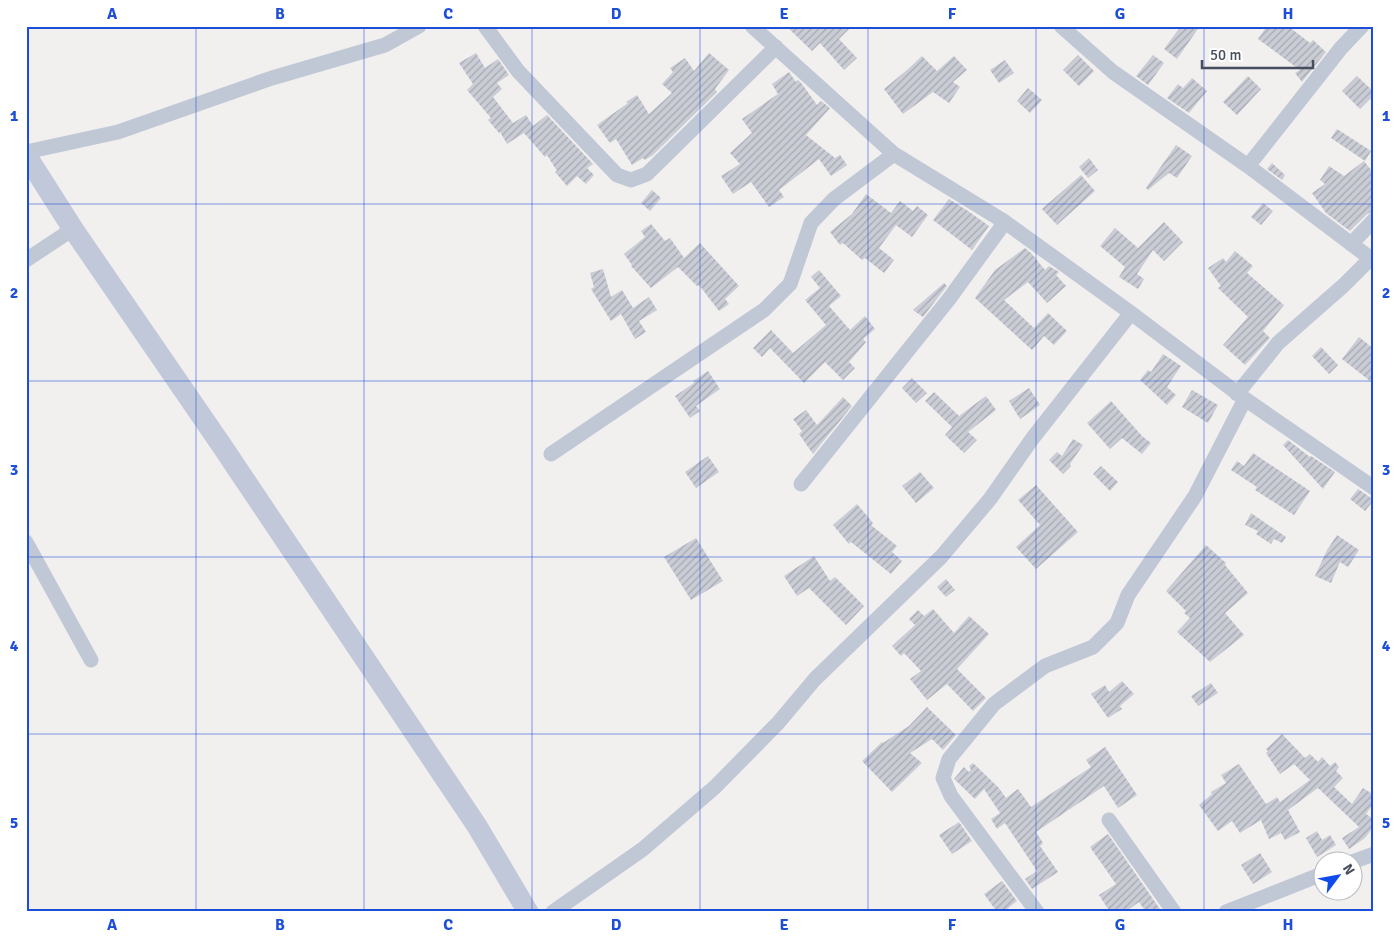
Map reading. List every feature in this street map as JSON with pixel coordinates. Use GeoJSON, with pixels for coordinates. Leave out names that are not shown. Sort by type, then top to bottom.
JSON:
{"type":"FeatureCollection","features":[{"type":"Feature","properties":{"kind":"street"},"geometry":{"type":"LineString","coordinates":[[419,26],[385,45],[272,78],[118,132],[26,153],[73,229],[215,436],[477,826],[528,912]]}},
{"type":"Feature","properties":{"kind":"street"},"geometry":{"type":"LineString","coordinates":[[485,26],[525,78],[617,175],[631,180],[647,174],[776,47]]}},
{"type":"Feature","properties":{"kind":"street"},"geometry":{"type":"LineString","coordinates":[[752,26],[894,154],[1005,222],[1132,313],[1241,397],[1374,488]]}},
{"type":"Feature","properties":{"kind":"street"},"geometry":{"type":"LineString","coordinates":[[1037,912],[951,796],[943,778],[950,758],[994,704],[1045,666],[1093,647],[1117,623],[1128,595],[1195,496],[1241,397],[1278,343],[1372,260],[1248,166],[1113,72],[1061,26]]}},
{"type":"Feature","properties":{"kind":"street"},"geometry":{"type":"LineString","coordinates":[[1248,166],[1341,48],[1362,26]]}},
{"type":"Feature","properties":{"kind":"street"},"geometry":{"type":"LineString","coordinates":[[551,454],[764,310],[790,284],[811,223],[834,199],[894,154]]}},
{"type":"Feature","properties":{"kind":"street"},"geometry":{"type":"LineString","coordinates":[[1351,244],[1374,220]]}},
{"type":"Feature","properties":{"kind":"street"},"geometry":{"type":"LineString","coordinates":[[801,484],[949,299],[1005,222]]}},
{"type":"Feature","properties":{"kind":"street"},"geometry":{"type":"LineString","coordinates":[[26,260],[73,229]]}},
{"type":"Feature","properties":{"kind":"street"},"geometry":{"type":"LineString","coordinates":[[553,912],[643,849],[715,787],[778,723],[815,680],[941,557],[990,499],[1032,439],[1132,313]]}},
{"type":"Feature","properties":{"kind":"street"},"geometry":{"type":"LineString","coordinates":[[26,542],[91,660]]}},
{"type":"Feature","properties":{"kind":"street"},"geometry":{"type":"LineString","coordinates":[[1109,820],[1174,912]]}},
{"type":"Feature","properties":{"kind":"street"},"geometry":{"type":"LineString","coordinates":[[1362,858],[1374,854]]}},
{"type":"Feature","properties":{"kind":"street"},"geometry":{"type":"LineString","coordinates":[[1226,912],[1312,878]]}},
{"type":"Feature","properties":{"kind":"building"},"geometry":{"type":"Polygon","coordinates":[[[786,26],[852,26],[839,39],[857,58],[844,70],[820,43],[812,51],[786,26]]]}},
{"type":"Feature","properties":{"kind":"building"},"geometry":{"type":"Polygon","coordinates":[[[1181,26],[1200,26],[1177,59],[1164,49],[1181,26]]]}},
{"type":"Feature","properties":{"kind":"building"},"geometry":{"type":"Polygon","coordinates":[[[1267,26],[1288,26],[1310,43],[1313,40],[1326,52],[1302,82],[1295,73],[1300,70],[1258,39],[1267,26]]]}},
{"type":"Feature","properties":{"kind":"building"},"geometry":{"type":"Polygon","coordinates":[[[476,53],[485,68],[498,59],[509,75],[497,83],[502,89],[493,97],[513,123],[526,115],[533,126],[547,115],[593,164],[587,168],[594,175],[586,184],[577,176],[567,186],[555,172],[557,171],[547,155],[545,157],[524,133],[507,144],[500,132],[488,120],[491,118],[467,90],[473,84],[459,63],[476,53]]]}},
{"type":"Feature","properties":{"kind":"building"},"geometry":{"type":"Polygon","coordinates":[[[709,53],[729,70],[715,89],[717,92],[653,155],[645,160],[643,158],[632,165],[616,139],[610,143],[597,125],[637,95],[649,114],[672,93],[662,84],[673,72],[670,68],[685,58],[694,71],[709,53]]]}},
{"type":"Feature","properties":{"kind":"building"},"geometry":{"type":"Polygon","coordinates":[[[1078,55],[1094,71],[1079,86],[1063,70],[1078,55]]]}},
{"type":"Feature","properties":{"kind":"building"},"geometry":{"type":"Polygon","coordinates":[[[1153,55],[1164,63],[1148,85],[1136,76],[1153,55]]]}},
{"type":"Feature","properties":{"kind":"building"},"geometry":{"type":"Polygon","coordinates":[[[922,56],[937,71],[954,56],[967,70],[953,82],[960,87],[949,103],[933,92],[903,114],[884,89],[922,56]]]}},
{"type":"Feature","properties":{"kind":"building"},"geometry":{"type":"Polygon","coordinates":[[[1005,60],[1014,73],[999,83],[990,70],[1005,60]]]}},
{"type":"Feature","properties":{"kind":"building"},"geometry":{"type":"Polygon","coordinates":[[[789,72],[796,82],[798,80],[802,84],[817,105],[821,101],[830,108],[806,135],[835,158],[840,155],[847,165],[831,176],[819,159],[779,190],[784,197],[769,207],[751,182],[733,194],[721,176],[740,164],[730,153],[752,133],[742,119],[778,94],[772,84],[789,72]]]}},
{"type":"Feature","properties":{"kind":"building"},"geometry":{"type":"Polygon","coordinates":[[[1248,76],[1261,89],[1237,115],[1223,102],[1248,76]]]}},
{"type":"Feature","properties":{"kind":"building"},"geometry":{"type":"Polygon","coordinates":[[[1357,76],[1374,92],[1374,95],[1360,109],[1342,91],[1357,76]]]}},
{"type":"Feature","properties":{"kind":"building"},"geometry":{"type":"Polygon","coordinates":[[[1192,78],[1207,91],[1189,113],[1167,98],[1178,84],[1183,88],[1192,78]]]}},
{"type":"Feature","properties":{"kind":"building"},"geometry":{"type":"Polygon","coordinates":[[[1028,88],[1042,100],[1030,113],[1017,101],[1028,88]]]}},
{"type":"Feature","properties":{"kind":"building"},"geometry":{"type":"Polygon","coordinates":[[[1337,129],[1371,151],[1365,161],[1331,138],[1337,129]]]}},
{"type":"Feature","properties":{"kind":"building"},"geometry":{"type":"Polygon","coordinates":[[[1176,145],[1192,156],[1177,178],[1169,173],[1148,190],[1146,188],[1176,145]]]}},
{"type":"Feature","properties":{"kind":"building"},"geometry":{"type":"Polygon","coordinates":[[[1089,158],[1098,170],[1088,178],[1079,167],[1089,158]]]}},
{"type":"Feature","properties":{"kind":"building"},"geometry":{"type":"Polygon","coordinates":[[[1364,161],[1374,174],[1374,211],[1367,214],[1350,231],[1326,213],[1312,193],[1325,184],[1320,180],[1329,166],[1344,176],[1364,161]]]}},
{"type":"Feature","properties":{"kind":"building"},"geometry":{"type":"Polygon","coordinates":[[[1272,163],[1285,175],[1282,180],[1267,169],[1272,163]]]}},
{"type":"Feature","properties":{"kind":"building"},"geometry":{"type":"Polygon","coordinates":[[[1081,175],[1095,191],[1057,225],[1042,209],[1081,175]]]}},
{"type":"Feature","properties":{"kind":"building"},"geometry":{"type":"Polygon","coordinates":[[[652,190],[661,198],[650,211],[641,203],[652,190]]]}},
{"type":"Feature","properties":{"kind":"building"},"geometry":{"type":"Polygon","coordinates":[[[866,194],[891,213],[900,201],[913,211],[917,206],[928,215],[912,237],[896,225],[879,248],[894,260],[884,273],[865,258],[862,260],[843,243],[840,245],[830,232],[852,214],[866,194]]]}},
{"type":"Feature","properties":{"kind":"building"},"geometry":{"type":"Polygon","coordinates":[[[949,199],[989,226],[972,250],[933,220],[949,199]]]}},
{"type":"Feature","properties":{"kind":"building"},"geometry":{"type":"Polygon","coordinates":[[[1263,203],[1273,211],[1261,225],[1251,217],[1263,203]]]}},
{"type":"Feature","properties":{"kind":"building"},"geometry":{"type":"Polygon","coordinates":[[[1164,222],[1183,242],[1164,261],[1153,250],[1137,274],[1144,279],[1138,289],[1119,277],[1125,267],[1100,246],[1115,228],[1138,248],[1164,222]]]}},
{"type":"Feature","properties":{"kind":"building"},"geometry":{"type":"Polygon","coordinates":[[[651,224],[665,241],[670,238],[684,258],[700,243],[739,286],[725,299],[729,304],[719,311],[699,285],[697,286],[678,267],[651,288],[631,266],[624,254],[645,237],[641,231],[651,224]]]}},
{"type":"Feature","properties":{"kind":"building"},"geometry":{"type":"Polygon","coordinates":[[[1025,248],[1045,270],[1049,266],[1059,272],[1056,275],[1066,286],[1047,303],[1028,282],[1004,300],[1034,328],[1048,313],[1067,331],[1054,345],[1044,336],[1032,350],[975,298],[995,270],[1025,248]]]}},
{"type":"Feature","properties":{"kind":"building"},"geometry":{"type":"Polygon","coordinates":[[[1235,251],[1253,266],[1247,273],[1284,305],[1263,331],[1270,338],[1245,365],[1223,345],[1248,317],[1218,288],[1221,286],[1208,268],[1223,258],[1226,262],[1235,251]]]}},
{"type":"Feature","properties":{"kind":"building"},"geometry":{"type":"Polygon","coordinates":[[[603,269],[611,297],[622,290],[633,308],[649,297],[657,310],[639,321],[646,332],[635,339],[621,314],[611,321],[591,289],[594,287],[590,273],[603,269]]]}},
{"type":"Feature","properties":{"kind":"building"},"geometry":{"type":"Polygon","coordinates":[[[819,270],[841,296],[829,306],[850,330],[865,316],[875,329],[863,339],[866,342],[849,362],[855,368],[843,380],[825,362],[804,383],[770,348],[762,357],[753,348],[771,330],[793,353],[826,325],[805,300],[820,288],[811,277],[819,270]]]}},
{"type":"Feature","properties":{"kind":"building"},"geometry":{"type":"Polygon","coordinates":[[[944,283],[947,286],[923,317],[913,310],[944,283]]]}},
{"type":"Feature","properties":{"kind":"building"},"geometry":{"type":"Polygon","coordinates":[[[1359,337],[1374,349],[1374,384],[1342,359],[1359,337]]]}},
{"type":"Feature","properties":{"kind":"building"},"geometry":{"type":"Polygon","coordinates":[[[1321,347],[1338,365],[1329,374],[1312,356],[1321,347]]]}},
{"type":"Feature","properties":{"kind":"building"},"geometry":{"type":"Polygon","coordinates":[[[1163,354],[1181,366],[1167,387],[1176,395],[1167,405],[1140,380],[1148,370],[1151,372],[1163,354]]]}},
{"type":"Feature","properties":{"kind":"building"},"geometry":{"type":"Polygon","coordinates":[[[708,371],[720,389],[696,406],[700,411],[690,418],[675,396],[708,371]]]}},
{"type":"Feature","properties":{"kind":"building"},"geometry":{"type":"Polygon","coordinates":[[[912,378],[927,393],[916,403],[902,388],[912,378]]]}},
{"type":"Feature","properties":{"kind":"building"},"geometry":{"type":"Polygon","coordinates":[[[1029,388],[1040,405],[1020,419],[1009,401],[1029,388]]]}},
{"type":"Feature","properties":{"kind":"building"},"geometry":{"type":"Polygon","coordinates":[[[1192,390],[1218,405],[1208,423],[1182,407],[1192,390]]]}},
{"type":"Feature","properties":{"kind":"building"},"geometry":{"type":"Polygon","coordinates":[[[934,392],[959,416],[986,396],[996,410],[968,432],[977,440],[964,453],[945,435],[952,427],[925,401],[934,392]]]}},
{"type":"Feature","properties":{"kind":"building"},"geometry":{"type":"Polygon","coordinates":[[[843,397],[852,406],[813,454],[799,434],[802,431],[793,419],[806,410],[817,425],[843,397]]]}},
{"type":"Feature","properties":{"kind":"building"},"geometry":{"type":"Polygon","coordinates":[[[1111,401],[1142,436],[1151,443],[1142,454],[1122,438],[1110,449],[1087,423],[1111,401]]]}},
{"type":"Feature","properties":{"kind":"building"},"geometry":{"type":"Polygon","coordinates":[[[1073,439],[1083,445],[1070,464],[1071,466],[1063,474],[1049,460],[1057,452],[1062,456],[1073,439]]]}},
{"type":"Feature","properties":{"kind":"building"},"geometry":{"type":"Polygon","coordinates":[[[1288,440],[1310,457],[1335,472],[1323,489],[1283,445],[1288,440]]]}},
{"type":"Feature","properties":{"kind":"building"},"geometry":{"type":"Polygon","coordinates":[[[1253,453],[1310,491],[1294,515],[1255,490],[1257,487],[1231,470],[1237,461],[1244,466],[1253,453]]]}},
{"type":"Feature","properties":{"kind":"building"},"geometry":{"type":"Polygon","coordinates":[[[708,456],[719,472],[696,488],[685,472],[708,456]]]}},
{"type":"Feature","properties":{"kind":"building"},"geometry":{"type":"Polygon","coordinates":[[[1101,466],[1118,482],[1110,491],[1093,474],[1101,466]]]}},
{"type":"Feature","properties":{"kind":"building"},"geometry":{"type":"Polygon","coordinates":[[[920,472],[934,488],[916,503],[902,486],[920,472]]]}},
{"type":"Feature","properties":{"kind":"building"},"geometry":{"type":"Polygon","coordinates":[[[1036,485],[1078,532],[1036,569],[1016,547],[1040,525],[1018,500],[1036,485]]]}},
{"type":"Feature","properties":{"kind":"building"},"geometry":{"type":"Polygon","coordinates":[[[1358,489],[1374,500],[1365,511],[1350,499],[1358,489]]]}},
{"type":"Feature","properties":{"kind":"building"},"geometry":{"type":"Polygon","coordinates":[[[857,504],[873,523],[871,525],[897,546],[892,552],[902,561],[891,574],[851,542],[849,544],[833,525],[857,504]]]}},
{"type":"Feature","properties":{"kind":"building"},"geometry":{"type":"Polygon","coordinates":[[[1251,513],[1286,537],[1282,543],[1274,539],[1271,544],[1256,534],[1258,531],[1245,525],[1251,513]]]}},
{"type":"Feature","properties":{"kind":"building"},"geometry":{"type":"Polygon","coordinates":[[[1337,535],[1359,550],[1348,567],[1340,562],[1331,583],[1315,576],[1327,550],[1337,535]]]}},
{"type":"Feature","properties":{"kind":"building"},"geometry":{"type":"Polygon","coordinates":[[[696,538],[723,581],[691,600],[664,557],[696,538]]]}},
{"type":"Feature","properties":{"kind":"building"},"geometry":{"type":"Polygon","coordinates":[[[1206,545],[1226,563],[1225,565],[1248,593],[1225,613],[1244,635],[1210,662],[1177,632],[1190,618],[1184,613],[1186,611],[1166,591],[1206,545]]]}},
{"type":"Feature","properties":{"kind":"building"},"geometry":{"type":"Polygon","coordinates":[[[814,556],[830,581],[835,577],[864,606],[846,625],[809,588],[797,596],[784,576],[814,556]]]}},
{"type":"Feature","properties":{"kind":"building"},"geometry":{"type":"Polygon","coordinates":[[[946,579],[955,590],[946,597],[937,587],[946,579]]]}},
{"type":"Feature","properties":{"kind":"building"},"geometry":{"type":"Polygon","coordinates":[[[933,609],[954,633],[969,616],[989,634],[957,669],[986,698],[973,711],[947,684],[927,700],[910,679],[921,671],[904,653],[901,656],[892,646],[915,625],[909,619],[918,610],[924,616],[933,609]]]}},
{"type":"Feature","properties":{"kind":"building"},"geometry":{"type":"Polygon","coordinates":[[[1122,681],[1134,694],[1120,706],[1122,709],[1108,718],[1091,694],[1105,685],[1109,692],[1122,681]]]}},
{"type":"Feature","properties":{"kind":"building"},"geometry":{"type":"Polygon","coordinates":[[[1211,683],[1218,693],[1198,706],[1191,696],[1211,683]]]}},
{"type":"Feature","properties":{"kind":"building"},"geometry":{"type":"Polygon","coordinates":[[[927,707],[956,735],[943,750],[932,739],[910,753],[922,763],[892,792],[862,761],[882,742],[909,726],[927,707]]]}},
{"type":"Feature","properties":{"kind":"building"},"geometry":{"type":"Polygon","coordinates":[[[1282,734],[1305,758],[1310,754],[1318,762],[1322,757],[1330,766],[1335,762],[1339,767],[1336,771],[1343,778],[1334,787],[1352,804],[1363,788],[1374,795],[1374,803],[1366,814],[1372,818],[1374,817],[1374,826],[1365,838],[1349,849],[1342,838],[1359,827],[1318,788],[1288,810],[1300,832],[1285,840],[1281,833],[1269,839],[1261,820],[1240,833],[1232,821],[1218,831],[1199,805],[1212,794],[1211,792],[1226,783],[1221,775],[1239,764],[1266,804],[1277,797],[1280,802],[1310,780],[1294,764],[1280,774],[1266,753],[1268,751],[1266,749],[1282,734]]]}},
{"type":"Feature","properties":{"kind":"building"},"geometry":{"type":"Polygon","coordinates":[[[1105,747],[1137,795],[1118,808],[1104,786],[1036,832],[1043,843],[1040,846],[1058,872],[1032,889],[1025,879],[1037,871],[1005,823],[997,829],[991,819],[1000,813],[984,789],[975,799],[954,779],[964,767],[969,772],[971,770],[969,766],[973,763],[998,787],[1006,798],[1018,789],[1031,807],[1091,767],[1086,760],[1105,747]]]}},
{"type":"Feature","properties":{"kind":"building"},"geometry":{"type":"Polygon","coordinates":[[[959,822],[972,841],[952,854],[939,835],[959,822]]]}},
{"type":"Feature","properties":{"kind":"building"},"geometry":{"type":"Polygon","coordinates":[[[1317,831],[1322,840],[1330,835],[1336,845],[1328,850],[1313,850],[1306,838],[1317,831]]]}},
{"type":"Feature","properties":{"kind":"building"},"geometry":{"type":"Polygon","coordinates":[[[1108,834],[1162,912],[1146,912],[1139,902],[1125,912],[1110,912],[1099,895],[1116,884],[1090,847],[1108,834]]]}},
{"type":"Feature","properties":{"kind":"building"},"geometry":{"type":"Polygon","coordinates":[[[1260,853],[1272,872],[1253,884],[1241,865],[1260,853]]]}},
{"type":"Feature","properties":{"kind":"building"},"geometry":{"type":"Polygon","coordinates":[[[1002,881],[1017,901],[1003,912],[997,912],[984,894],[1002,881]]]}}]}
